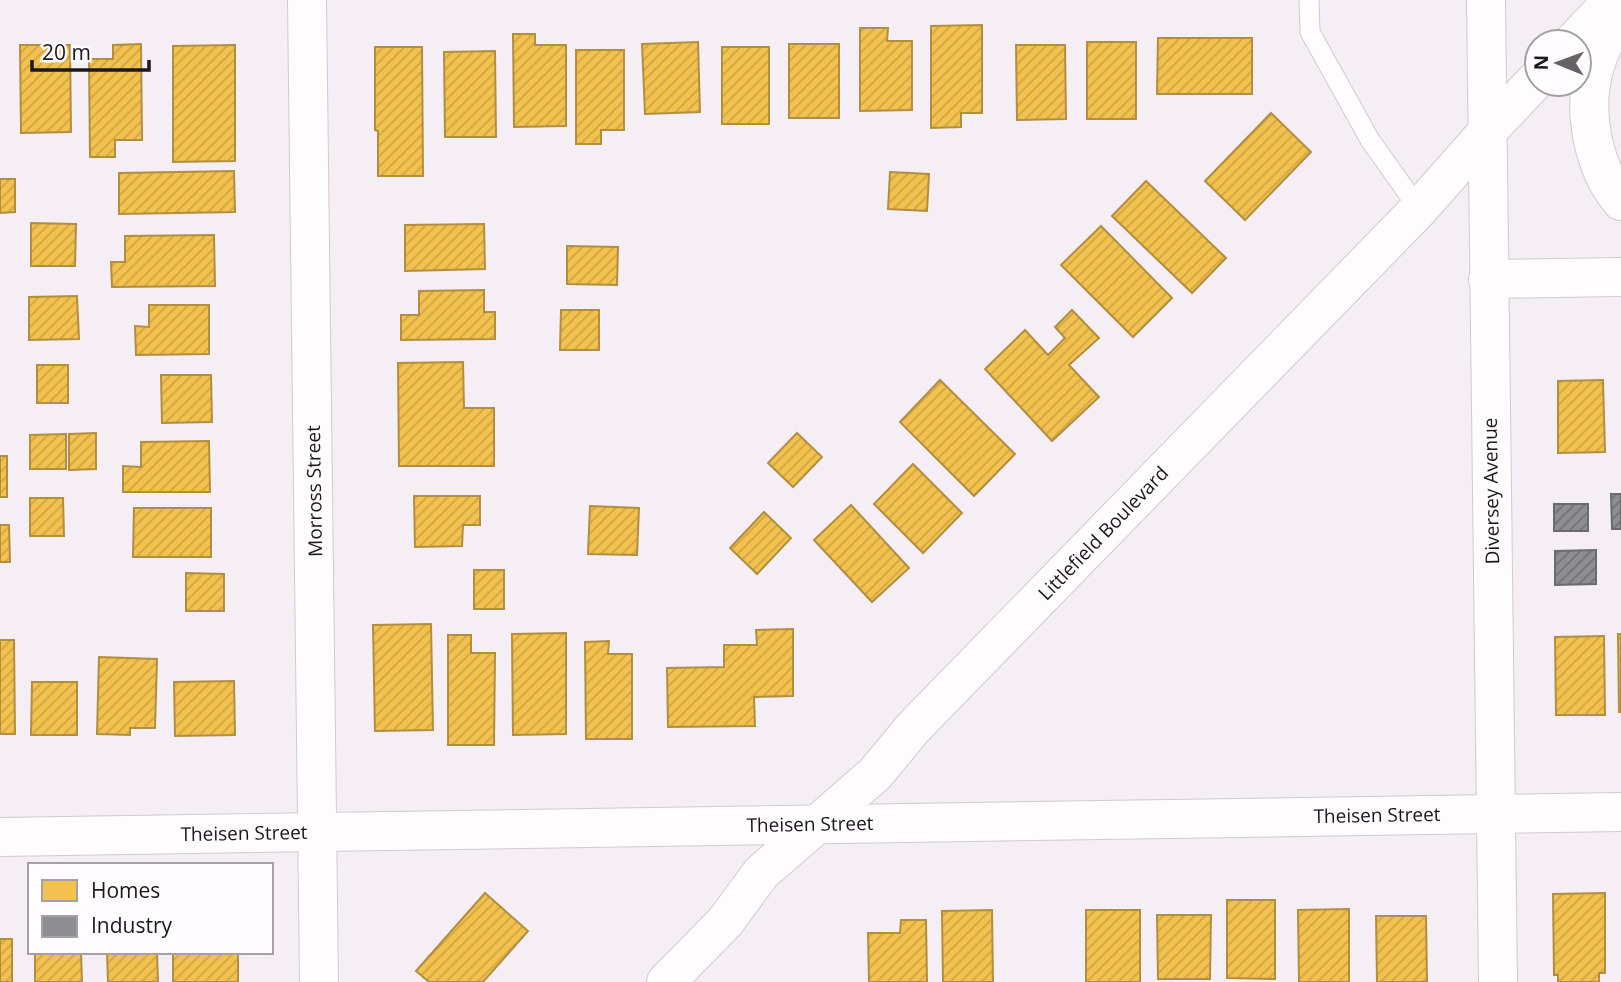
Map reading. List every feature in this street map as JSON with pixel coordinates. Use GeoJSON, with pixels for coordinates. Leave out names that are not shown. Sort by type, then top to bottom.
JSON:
{"type":"FeatureCollection","features":[{"type":"Feature","properties":{"kind":"street","name":"Morross Street"},"geometry":{"type":"LineString","coordinates":[[307,0],[319,982]]}},
{"type":"Feature","properties":{"kind":"street","name":"Diversey Avenue"},"geometry":{"type":"LineString","coordinates":[[1486,0],[1498,982]]}},
{"type":"Feature","properties":{"kind":"street"},"geometry":{"type":"LineString","coordinates":[[1586,28],[1613,0]]}},
{"type":"Feature","properties":{"kind":"street"},"geometry":{"type":"LineString","coordinates":[[1621,11],[1594,67],[1589,111],[1597,155],[1621,201]]}},
{"type":"Feature","properties":{"kind":"street","name":"Littlefield Boulevard"},"geometry":{"type":"LineString","coordinates":[[666,982],[724,922],[761,873],[875,774],[913,728],[1419,209],[1523,94]]}},
{"type":"Feature","properties":{"kind":"street"},"geometry":{"type":"LineString","coordinates":[[1488,279],[1621,276]]}},
{"type":"Feature","properties":{"kind":"street","name":"Theisen Street"},"geometry":{"type":"LineString","coordinates":[[0,837],[1621,812]]}},
{"type":"Feature","properties":{"kind":"lane"},"geometry":{"type":"LineString","coordinates":[[1309,0],[1310,32],[1370,140],[1419,209]]}},
{"type":"Feature","properties":{"kind":"building: Homes"},"geometry":{"type":"Polygon","coordinates":[[[982,25],[982,113],[961,113],[961,127],[931,128],[931,26],[982,25]]]}},
{"type":"Feature","properties":{"kind":"building: Homes"},"geometry":{"type":"Polygon","coordinates":[[[860,28],[888,28],[887,41],[912,41],[912,110],[860,111],[860,28]]]}},
{"type":"Feature","properties":{"kind":"building: Homes"},"geometry":{"type":"Polygon","coordinates":[[[513,34],[535,34],[535,45],[566,45],[566,126],[514,127],[513,34]]]}},
{"type":"Feature","properties":{"kind":"building: Homes"},"geometry":{"type":"Polygon","coordinates":[[[1158,38],[1252,38],[1252,94],[1157,94],[1158,38]]]}},
{"type":"Feature","properties":{"kind":"building: Homes"},"geometry":{"type":"Polygon","coordinates":[[[698,42],[700,112],[645,114],[642,44],[698,42]]]}},
{"type":"Feature","properties":{"kind":"building: Homes"},"geometry":{"type":"Polygon","coordinates":[[[1087,42],[1136,42],[1136,119],[1087,119],[1087,42]]]}},
{"type":"Feature","properties":{"kind":"building: Homes"},"geometry":{"type":"Polygon","coordinates":[[[141,44],[142,140],[115,140],[115,157],[90,157],[89,59],[113,59],[113,45],[141,44]]]}},
{"type":"Feature","properties":{"kind":"building: Homes"},"geometry":{"type":"Polygon","coordinates":[[[789,44],[839,44],[839,118],[789,118],[789,44]]]}},
{"type":"Feature","properties":{"kind":"building: Homes"},"geometry":{"type":"Polygon","coordinates":[[[20,45],[70,45],[71,132],[21,133],[20,45]]]}},
{"type":"Feature","properties":{"kind":"building: Homes"},"geometry":{"type":"Polygon","coordinates":[[[235,45],[235,161],[173,162],[173,46],[235,45]]]}},
{"type":"Feature","properties":{"kind":"building: Homes"},"geometry":{"type":"Polygon","coordinates":[[[1016,45],[1065,45],[1066,119],[1017,120],[1016,45]]]}},
{"type":"Feature","properties":{"kind":"building: Homes"},"geometry":{"type":"Polygon","coordinates":[[[375,47],[422,47],[423,176],[378,176],[375,47]]]}},
{"type":"Feature","properties":{"kind":"building: Homes"},"geometry":{"type":"Polygon","coordinates":[[[722,47],[769,47],[769,124],[722,124],[722,47]]]}},
{"type":"Feature","properties":{"kind":"building: Homes"},"geometry":{"type":"Polygon","coordinates":[[[576,50],[624,50],[624,130],[601,130],[601,144],[576,144],[576,50]]]}},
{"type":"Feature","properties":{"kind":"building: Homes"},"geometry":{"type":"Polygon","coordinates":[[[495,51],[496,137],[445,137],[444,52],[495,51]]]}},
{"type":"Feature","properties":{"kind":"building: Homes"},"geometry":{"type":"Polygon","coordinates":[[[1271,113],[1311,152],[1245,220],[1205,181],[1271,113]]]}},
{"type":"Feature","properties":{"kind":"building: Homes"},"geometry":{"type":"Polygon","coordinates":[[[234,171],[235,212],[119,214],[119,173],[234,171]]]}},
{"type":"Feature","properties":{"kind":"building: Homes"},"geometry":{"type":"Polygon","coordinates":[[[890,172],[929,174],[927,211],[888,209],[890,172]]]}},
{"type":"Feature","properties":{"kind":"building: Homes"},"geometry":{"type":"Polygon","coordinates":[[[0,179],[15,179],[15,212],[0,213],[0,179]]]}},
{"type":"Feature","properties":{"kind":"building: Homes"},"geometry":{"type":"Polygon","coordinates":[[[1146,181],[1226,258],[1192,293],[1112,216],[1146,181]]]}},
{"type":"Feature","properties":{"kind":"building: Homes"},"geometry":{"type":"Polygon","coordinates":[[[31,223],[76,224],[75,266],[31,266],[31,223]]]}},
{"type":"Feature","properties":{"kind":"building: Homes"},"geometry":{"type":"Polygon","coordinates":[[[484,224],[485,269],[405,271],[405,225],[484,224]]]}},
{"type":"Feature","properties":{"kind":"building: Homes"},"geometry":{"type":"Polygon","coordinates":[[[1101,226],[1172,298],[1133,337],[1061,265],[1101,226]]]}},
{"type":"Feature","properties":{"kind":"building: Homes"},"geometry":{"type":"Polygon","coordinates":[[[214,235],[215,286],[112,287],[111,262],[125,262],[125,236],[214,235]]]}},
{"type":"Feature","properties":{"kind":"building: Homes"},"geometry":{"type":"Polygon","coordinates":[[[567,246],[618,247],[617,285],[567,284],[567,246]]]}},
{"type":"Feature","properties":{"kind":"building: Homes"},"geometry":{"type":"Polygon","coordinates":[[[484,290],[484,312],[495,312],[495,339],[401,340],[401,315],[419,315],[419,291],[484,290]]]}},
{"type":"Feature","properties":{"kind":"building: Homes"},"geometry":{"type":"Polygon","coordinates":[[[77,296],[79,339],[29,340],[29,297],[77,296]]]}},
{"type":"Feature","properties":{"kind":"building: Homes"},"geometry":{"type":"Polygon","coordinates":[[[149,305],[209,305],[209,354],[136,355],[135,326],[149,327],[149,305]]]}},
{"type":"Feature","properties":{"kind":"building: Homes"},"geometry":{"type":"Polygon","coordinates":[[[561,310],[599,310],[599,350],[560,350],[561,310]]]}},
{"type":"Feature","properties":{"kind":"building: Homes"},"geometry":{"type":"Polygon","coordinates":[[[1072,310],[1099,338],[1069,365],[1099,397],[1052,441],[985,369],[1025,330],[1048,355],[1065,338],[1055,327],[1072,310]]]}},
{"type":"Feature","properties":{"kind":"building: Homes"},"geometry":{"type":"Polygon","coordinates":[[[463,362],[464,408],[494,408],[494,466],[399,466],[398,363],[463,362]]]}},
{"type":"Feature","properties":{"kind":"building: Homes"},"geometry":{"type":"Polygon","coordinates":[[[37,365],[68,365],[68,403],[37,403],[37,365]]]}},
{"type":"Feature","properties":{"kind":"building: Homes"},"geometry":{"type":"Polygon","coordinates":[[[161,375],[211,375],[212,422],[162,423],[161,375]]]}},
{"type":"Feature","properties":{"kind":"building: Homes"},"geometry":{"type":"Polygon","coordinates":[[[940,380],[1015,454],[974,496],[900,422],[940,380]]]}},
{"type":"Feature","properties":{"kind":"building: Homes"},"geometry":{"type":"Polygon","coordinates":[[[1603,380],[1605,452],[1558,453],[1558,381],[1603,380]]]}},
{"type":"Feature","properties":{"kind":"building: Homes"},"geometry":{"type":"Polygon","coordinates":[[[96,433],[96,469],[69,470],[69,434],[96,433]]]}},
{"type":"Feature","properties":{"kind":"building: Homes"},"geometry":{"type":"Polygon","coordinates":[[[797,433],[822,457],[793,487],[768,463],[797,433]]]}},
{"type":"Feature","properties":{"kind":"building: Homes"},"geometry":{"type":"Polygon","coordinates":[[[66,434],[66,469],[30,469],[30,435],[66,434]]]}},
{"type":"Feature","properties":{"kind":"building: Homes"},"geometry":{"type":"Polygon","coordinates":[[[209,441],[210,492],[123,492],[123,466],[141,467],[141,442],[209,441]]]}},
{"type":"Feature","properties":{"kind":"building: Homes"},"geometry":{"type":"Polygon","coordinates":[[[0,456],[7,456],[7,497],[0,497],[0,456]]]}},
{"type":"Feature","properties":{"kind":"building: Homes"},"geometry":{"type":"Polygon","coordinates":[[[913,464],[962,513],[923,553],[874,504],[913,464]]]}},
{"type":"Feature","properties":{"kind":"building: Homes"},"geometry":{"type":"Polygon","coordinates":[[[414,496],[480,496],[480,525],[463,525],[462,546],[415,547],[414,496]]]}},
{"type":"Feature","properties":{"kind":"building: Homes"},"geometry":{"type":"Polygon","coordinates":[[[30,498],[63,498],[64,536],[30,536],[30,498]]]}},
{"type":"Feature","properties":{"kind":"building: Homes"},"geometry":{"type":"Polygon","coordinates":[[[851,505],[909,568],[872,602],[814,540],[851,505]]]}},
{"type":"Feature","properties":{"kind":"building: Homes"},"geometry":{"type":"Polygon","coordinates":[[[590,506],[639,508],[637,555],[588,554],[590,506]]]}},
{"type":"Feature","properties":{"kind":"building: Homes"},"geometry":{"type":"Polygon","coordinates":[[[134,508],[211,508],[211,557],[133,557],[134,508]]]}},
{"type":"Feature","properties":{"kind":"building: Homes"},"geometry":{"type":"Polygon","coordinates":[[[764,512],[791,538],[757,574],[730,548],[764,512]]]}},
{"type":"Feature","properties":{"kind":"building: Homes"},"geometry":{"type":"Polygon","coordinates":[[[0,525],[9,525],[10,562],[0,562],[0,525]]]}},
{"type":"Feature","properties":{"kind":"building: Homes"},"geometry":{"type":"Polygon","coordinates":[[[474,570],[504,570],[504,609],[474,609],[474,570]]]}},
{"type":"Feature","properties":{"kind":"building: Homes"},"geometry":{"type":"Polygon","coordinates":[[[186,573],[224,574],[224,611],[186,611],[186,573]]]}},
{"type":"Feature","properties":{"kind":"building: Homes"},"geometry":{"type":"Polygon","coordinates":[[[431,624],[433,730],[375,731],[373,625],[431,624]]]}},
{"type":"Feature","properties":{"kind":"building: Homes"},"geometry":{"type":"Polygon","coordinates":[[[793,629],[793,696],[754,697],[755,726],[668,727],[667,668],[724,667],[724,645],[757,645],[756,630],[793,629]]]}},
{"type":"Feature","properties":{"kind":"building: Homes"},"geometry":{"type":"Polygon","coordinates":[[[566,633],[566,734],[513,735],[512,634],[566,633]]]}},
{"type":"Feature","properties":{"kind":"building: Homes"},"geometry":{"type":"Polygon","coordinates":[[[1618,634],[1621,634],[1621,712],[1619,712],[1618,634]]]}},
{"type":"Feature","properties":{"kind":"building: Homes"},"geometry":{"type":"Polygon","coordinates":[[[448,635],[471,635],[471,653],[495,653],[494,745],[448,745],[448,635]]]}},
{"type":"Feature","properties":{"kind":"building: Homes"},"geometry":{"type":"Polygon","coordinates":[[[1604,636],[1605,715],[1556,715],[1555,637],[1604,636]]]}},
{"type":"Feature","properties":{"kind":"building: Homes"},"geometry":{"type":"Polygon","coordinates":[[[0,640],[14,640],[15,734],[0,734],[0,640]]]}},
{"type":"Feature","properties":{"kind":"building: Homes"},"geometry":{"type":"Polygon","coordinates":[[[609,641],[608,654],[632,654],[632,739],[586,739],[585,642],[609,641]]]}},
{"type":"Feature","properties":{"kind":"building: Homes"},"geometry":{"type":"Polygon","coordinates":[[[99,657],[157,659],[155,728],[130,728],[130,735],[97,734],[99,657]]]}},
{"type":"Feature","properties":{"kind":"building: Homes"},"geometry":{"type":"Polygon","coordinates":[[[234,681],[235,735],[175,736],[174,682],[234,681]]]}},
{"type":"Feature","properties":{"kind":"building: Homes"},"geometry":{"type":"Polygon","coordinates":[[[32,682],[77,682],[77,735],[31,735],[32,682]]]}},
{"type":"Feature","properties":{"kind":"building: Homes"},"geometry":{"type":"Polygon","coordinates":[[[485,893],[528,931],[483,982],[429,982],[416,971],[485,893]]]}},
{"type":"Feature","properties":{"kind":"building: Homes"},"geometry":{"type":"Polygon","coordinates":[[[1605,893],[1605,973],[1599,973],[1599,982],[1558,982],[1558,975],[1554,975],[1553,894],[1605,893]]]}},
{"type":"Feature","properties":{"kind":"building: Homes"},"geometry":{"type":"Polygon","coordinates":[[[1227,900],[1275,900],[1275,979],[1227,978],[1227,900]]]}},
{"type":"Feature","properties":{"kind":"building: Homes"},"geometry":{"type":"Polygon","coordinates":[[[1349,909],[1349,982],[1299,982],[1298,910],[1349,909]]]}},
{"type":"Feature","properties":{"kind":"building: Homes"},"geometry":{"type":"Polygon","coordinates":[[[992,910],[993,982],[943,982],[942,911],[992,910]]]}},
{"type":"Feature","properties":{"kind":"building: Homes"},"geometry":{"type":"Polygon","coordinates":[[[1086,910],[1140,910],[1140,982],[1086,982],[1086,910]]]}},
{"type":"Feature","properties":{"kind":"building: Homes"},"geometry":{"type":"Polygon","coordinates":[[[1157,915],[1211,915],[1210,979],[1158,979],[1157,915]]]}},
{"type":"Feature","properties":{"kind":"building: Homes"},"geometry":{"type":"Polygon","coordinates":[[[1376,916],[1426,916],[1427,982],[1377,982],[1376,916]]]}},
{"type":"Feature","properties":{"kind":"building: Homes"},"geometry":{"type":"Polygon","coordinates":[[[901,920],[926,920],[927,982],[869,982],[868,933],[900,933],[901,920]]]}},
{"type":"Feature","properties":{"kind":"building: Homes"},"geometry":{"type":"Polygon","coordinates":[[[0,939],[12,939],[12,982],[0,982],[0,939]]]}},
{"type":"Feature","properties":{"kind":"building: Homes"},"geometry":{"type":"Polygon","coordinates":[[[35,954],[81,954],[82,982],[35,982],[35,954]]]}},
{"type":"Feature","properties":{"kind":"building: Homes"},"geometry":{"type":"Polygon","coordinates":[[[107,954],[157,954],[158,982],[108,982],[107,954]]]}},
{"type":"Feature","properties":{"kind":"building: Homes"},"geometry":{"type":"Polygon","coordinates":[[[173,954],[238,954],[238,982],[173,982],[173,954]]]}},
{"type":"Feature","properties":{"kind":"building: Industry"},"geometry":{"type":"Polygon","coordinates":[[[1611,494],[1621,494],[1621,529],[1612,529],[1611,494]]]}},
{"type":"Feature","properties":{"kind":"building: Industry"},"geometry":{"type":"Polygon","coordinates":[[[1554,504],[1588,504],[1588,531],[1554,531],[1554,504]]]}},
{"type":"Feature","properties":{"kind":"building: Industry"},"geometry":{"type":"Polygon","coordinates":[[[1596,550],[1596,584],[1555,585],[1555,551],[1596,550]]]}}]}
